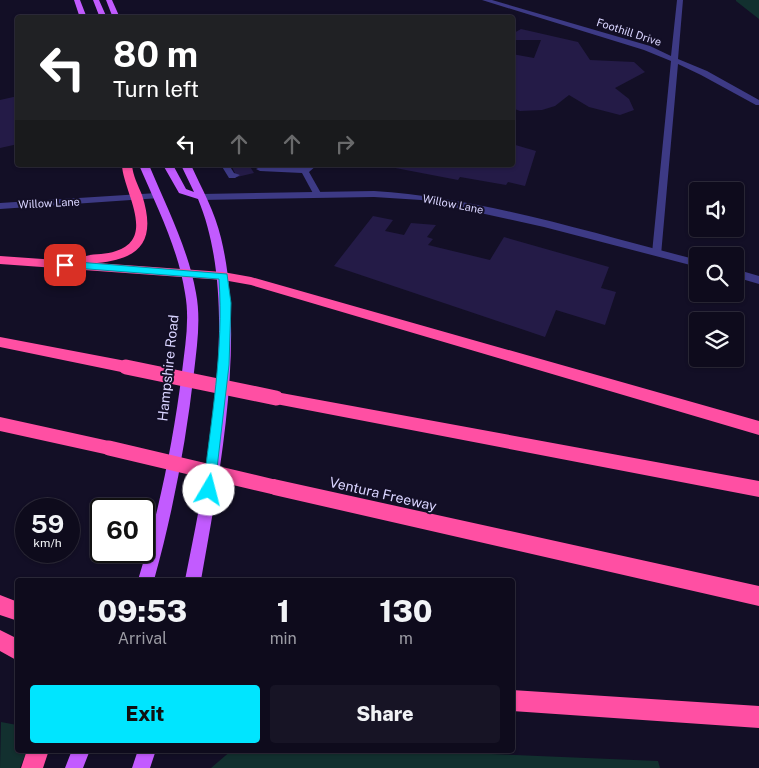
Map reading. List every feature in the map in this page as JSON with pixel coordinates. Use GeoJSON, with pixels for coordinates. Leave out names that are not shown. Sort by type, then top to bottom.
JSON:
{"type":"FeatureCollection","features":[{"type":"Feature","properties":{"kind":"highway"},"geometry":{"type":"LineString","coordinates":[[47,263],[103,259],[121,254],[136,246],[144,231],[138,198],[129,167]]}},
{"type":"Feature","properties":{"kind":"highway"},"geometry":{"type":"LineString","coordinates":[[0,260],[224,276],[256,282],[759,428]]}},
{"type":"Feature","properties":{"kind":"highway"},"geometry":{"type":"LineString","coordinates":[[0,342],[276,398],[759,489]]}},
{"type":"Feature","properties":{"kind":"highway","name":"Ventura Freeway"},"geometry":{"type":"LineString","coordinates":[[0,424],[759,596]]}},
{"type":"Feature","properties":{"kind":"highway"},"geometry":{"type":"LineString","coordinates":[[0,605],[15,611]]}},
{"type":"Feature","properties":{"kind":"highway"},"geometry":{"type":"LineString","coordinates":[[0,640],[15,650]]}},
{"type":"Feature","properties":{"kind":"highway"},"geometry":{"type":"LineString","coordinates":[[515,700],[759,717]]}},
{"type":"Feature","properties":{"kind":"highway"},"geometry":{"type":"LineString","coordinates":[[32,768],[37,753]]}},
{"type":"Feature","properties":{"kind":"main road"},"geometry":{"type":"LineString","coordinates":[[77,0],[83,15]]}},
{"type":"Feature","properties":{"kind":"main road"},"geometry":{"type":"LineString","coordinates":[[96,0],[103,15]]}},
{"type":"Feature","properties":{"kind":"main road"},"geometry":{"type":"LineString","coordinates":[[108,0],[116,15]]}},
{"type":"Feature","properties":{"kind":"main road","name":"Hampshire Road"},"geometry":{"type":"LineString","coordinates":[[145,167],[187,274],[192,296],[193,327],[182,420],[170,486],[147,578]]}},
{"type":"Feature","properties":{"kind":"main road"},"geometry":{"type":"LineString","coordinates":[[169,167],[182,191],[201,197]]}},
{"type":"Feature","properties":{"kind":"main road"},"geometry":{"type":"LineString","coordinates":[[187,167],[212,224],[224,276],[226,303],[218,427],[207,506],[193,578]]}},
{"type":"Feature","properties":{"kind":"main road"},"geometry":{"type":"LineString","coordinates":[[74,768],[80,753]]}},
{"type":"Feature","properties":{"kind":"main road"},"geometry":{"type":"LineString","coordinates":[[142,768],[146,753]]}},
{"type":"Feature","properties":{"kind":"street","name":"Foothill Drive"},"geometry":{"type":"LineString","coordinates":[[486,0],[617,39],[674,59],[759,103]]}},
{"type":"Feature","properties":{"kind":"street"},"geometry":{"type":"LineString","coordinates":[[657,253],[680,0]]}},
{"type":"Feature","properties":{"kind":"street","name":"Willow Lane"},"geometry":{"type":"LineString","coordinates":[[201,197],[374,194],[451,202],[689,262]]}},
{"type":"Feature","properties":{"kind":"street","name":"Willow Lane"},"geometry":{"type":"LineString","coordinates":[[0,206],[157,196]]}},
{"type":"Feature","properties":{"kind":"street"},"geometry":{"type":"LineString","coordinates":[[744,276],[759,280]]}},
{"type":"Feature","properties":{"kind":"lane"},"geometry":{"type":"LineString","coordinates":[[228,167],[232,176],[236,175]]}},
{"type":"Feature","properties":{"kind":"lane"},"geometry":{"type":"LineString","coordinates":[[257,168],[305,171],[310,167]]}},
{"type":"Feature","properties":{"kind":"lane"},"geometry":{"type":"LineString","coordinates":[[305,171],[318,195]]}},
{"type":"Feature","properties":{"kind":"green space"},"geometry":{"type":"Polygon","coordinates":[[[759,0],[759,19],[736,1],[759,0]]]}},
{"type":"Feature","properties":{"kind":"green space"},"geometry":{"type":"Polygon","coordinates":[[[1,722],[15,725],[15,753],[26,753],[20,768],[0,768],[1,722]]]}},
{"type":"Feature","properties":{"kind":"green space"},"geometry":{"type":"Polygon","coordinates":[[[228,753],[465,753],[658,761],[660,768],[211,768],[228,753]]]}},
{"type":"Feature","properties":{"kind":"building"},"geometry":{"type":"Polygon","coordinates":[[[521,29],[578,42],[590,60],[634,62],[645,72],[615,88],[629,99],[634,110],[620,115],[589,107],[569,95],[555,106],[542,110],[520,111],[515,109],[515,55],[534,58],[541,40],[515,40],[515,32],[521,29]]]}},
{"type":"Feature","properties":{"kind":"building"},"geometry":{"type":"Polygon","coordinates":[[[15,97],[15,145],[0,148],[0,100],[15,97]]]}},
{"type":"Feature","properties":{"kind":"building"},"geometry":{"type":"Polygon","coordinates":[[[515,145],[536,151],[525,186],[508,182],[506,185],[460,177],[458,180],[390,167],[515,167],[515,145]]]}},
{"type":"Feature","properties":{"kind":"building"},"geometry":{"type":"Polygon","coordinates":[[[232,167],[250,167],[254,173],[237,177],[232,167]]]}},
{"type":"Feature","properties":{"kind":"building"},"geometry":{"type":"Polygon","coordinates":[[[373,216],[393,220],[385,231],[404,235],[411,223],[436,225],[427,237],[433,239],[428,245],[490,260],[504,237],[609,267],[601,288],[616,292],[605,325],[556,310],[545,337],[334,266],[373,216]]]}},
{"type":"Feature","properties":{"kind":"route"},"geometry":{"type":"LineString","coordinates":[[65,265],[224,276],[226,303],[223,365],[218,427],[209,490]]}}]}
